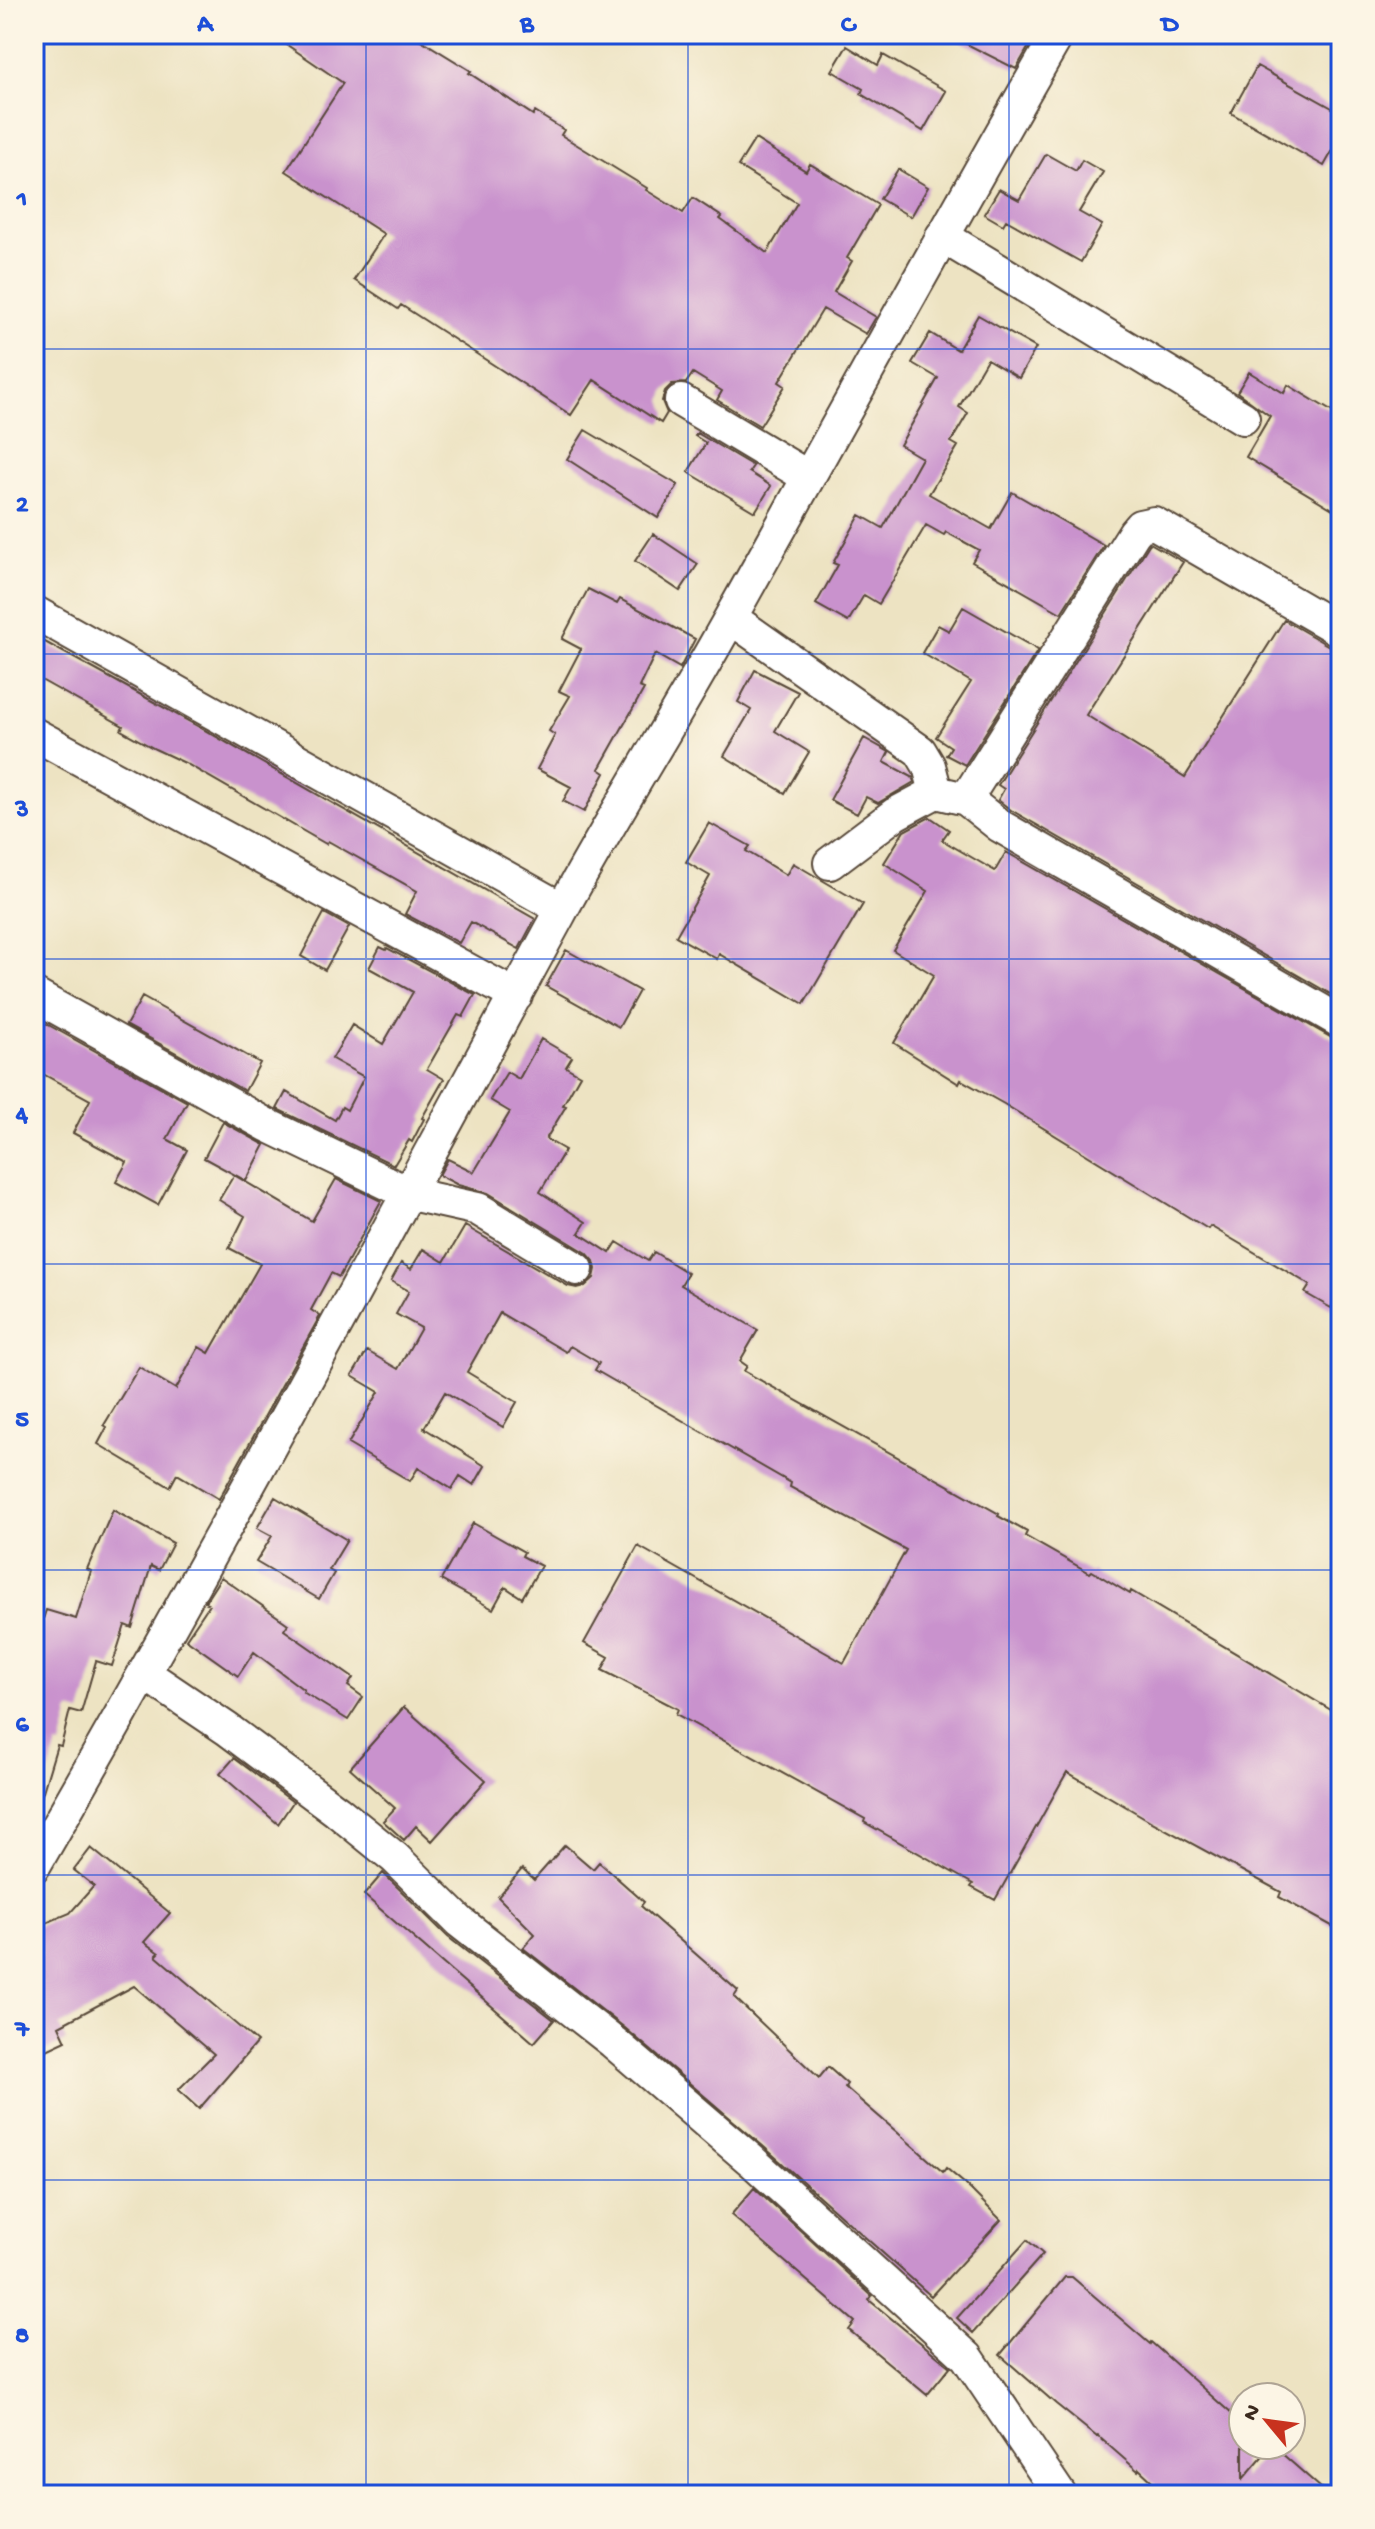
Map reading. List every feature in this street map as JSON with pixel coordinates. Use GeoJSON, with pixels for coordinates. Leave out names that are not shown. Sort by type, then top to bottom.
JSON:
{"type":"FeatureCollection","features":[{"type":"Feature","properties":{"kind":"street"},"geometry":{"type":"LineString","coordinates":[[34,1866],[410,1194],[562,909],[731,618],[942,236],[1058,34]]}},
{"type":"Feature","properties":{"kind":"street"},"geometry":{"type":"LineString","coordinates":[[942,236],[1243,418]]}},
{"type":"Feature","properties":{"kind":"street"},"geometry":{"type":"LineString","coordinates":[[681,401],[808,477]]}},
{"type":"Feature","properties":{"kind":"street"},"geometry":{"type":"LineString","coordinates":[[830,863],[895,814],[951,795],[1134,533],[1147,523],[1154,523],[1201,547],[1341,631]]}},
{"type":"Feature","properties":{"kind":"street"},"geometry":{"type":"LineString","coordinates":[[34,612],[562,909]]}},
{"type":"Feature","properties":{"kind":"street"},"geometry":{"type":"LineString","coordinates":[[731,618],[920,751],[951,795],[1341,1022]]}},
{"type":"Feature","properties":{"kind":"street"},"geometry":{"type":"LineString","coordinates":[[34,734],[516,996]]}},
{"type":"Feature","properties":{"kind":"street"},"geometry":{"type":"LineString","coordinates":[[34,995],[267,1125],[410,1194],[478,1209],[577,1269]]}},
{"type":"Feature","properties":{"kind":"street"},"geometry":{"type":"LineString","coordinates":[[144,1673],[227,1729],[337,1811],[395,1858],[460,1922],[613,2042],[752,2161],[967,2357],[1060,2495]]}},
{"type":"Feature","properties":{"kind":"building"},"geometry":{"type":"Polygon","coordinates":[[[271,34],[411,34],[533,115],[535,112],[564,130],[561,135],[683,213],[693,198],[767,253],[797,203],[738,166],[755,139],[806,171],[810,164],[878,205],[847,258],[852,261],[834,292],[876,317],[866,334],[823,309],[779,382],[785,386],[760,426],[717,400],[722,391],[693,373],[686,383],[672,384],[665,391],[662,401],[667,413],[661,423],[594,380],[571,415],[401,305],[398,309],[354,280],[384,234],[286,171],[343,83],[271,34]]]}},
{"type":"Feature","properties":{"kind":"building"},"geometry":{"type":"Polygon","coordinates":[[[947,34],[1036,34],[1016,69],[947,34]]]}},
{"type":"Feature","properties":{"kind":"building"},"geometry":{"type":"Polygon","coordinates":[[[847,46],[878,65],[883,55],[946,91],[923,131],[861,94],[863,89],[832,71],[847,46]]]}},
{"type":"Feature","properties":{"kind":"building"},"geometry":{"type":"Polygon","coordinates":[[[1257,66],[1341,113],[1341,136],[1324,166],[1231,113],[1257,66]]]}},
{"type":"Feature","properties":{"kind":"building"},"geometry":{"type":"Polygon","coordinates":[[[1046,154],[1076,171],[1082,160],[1103,172],[1079,212],[1102,225],[1081,262],[1006,220],[1003,225],[984,214],[999,189],[1019,200],[1046,154]]]}},
{"type":"Feature","properties":{"kind":"building"},"geometry":{"type":"Polygon","coordinates":[[[898,169],[928,187],[911,217],[880,199],[898,169]]]}},
{"type":"Feature","properties":{"kind":"building"},"geometry":{"type":"Polygon","coordinates":[[[978,315],[1036,348],[1019,378],[987,359],[959,407],[968,413],[951,442],[958,446],[929,494],[991,529],[1012,492],[1104,545],[1061,613],[972,562],[979,550],[926,525],[879,604],[864,595],[848,622],[816,604],[838,565],[833,563],[860,515],[883,528],[922,458],[900,445],[938,378],[912,363],[930,333],[958,350],[978,315]]]}},
{"type":"Feature","properties":{"kind":"building"},"geometry":{"type":"Polygon","coordinates":[[[1249,372],[1284,393],[1288,385],[1341,417],[1341,514],[1246,457],[1270,416],[1237,392],[1249,372]]]}},
{"type":"Feature","properties":{"kind":"building"},"geometry":{"type":"Polygon","coordinates":[[[585,430],[678,485],[658,518],[567,459],[585,430]]]}},
{"type":"Feature","properties":{"kind":"building"},"geometry":{"type":"Polygon","coordinates":[[[697,433],[753,466],[749,472],[771,486],[755,512],[688,472],[706,443],[695,436],[697,433]]]}},
{"type":"Feature","properties":{"kind":"building"},"geometry":{"type":"Polygon","coordinates":[[[653,534],[698,564],[680,591],[635,561],[653,534]]]}},
{"type":"Feature","properties":{"kind":"building"},"geometry":{"type":"Polygon","coordinates":[[[1150,543],[1183,562],[1086,715],[1185,777],[1284,620],[1341,653],[1341,1000],[998,800],[1004,789],[998,785],[1150,543]]]}},
{"type":"Feature","properties":{"kind":"building"},"geometry":{"type":"Polygon","coordinates":[[[588,589],[617,604],[620,599],[695,639],[680,668],[655,654],[639,687],[644,689],[599,769],[605,773],[584,812],[563,801],[571,787],[537,769],[555,735],[549,731],[570,696],[559,691],[581,649],[562,639],[588,589]]]}},
{"type":"Feature","properties":{"kind":"building"},"geometry":{"type":"Polygon","coordinates":[[[963,607],[1038,650],[965,765],[946,755],[951,747],[936,737],[971,682],[922,653],[938,625],[949,631],[963,607]]]}},
{"type":"Feature","properties":{"kind":"building"},"geometry":{"type":"Polygon","coordinates":[[[34,636],[535,919],[519,949],[471,922],[459,943],[405,914],[417,891],[121,730],[123,726],[34,676],[34,636]]]}},
{"type":"Feature","properties":{"kind":"building"},"geometry":{"type":"Polygon","coordinates":[[[755,670],[798,692],[775,731],[809,752],[785,793],[724,756],[751,710],[738,702],[755,670]]]}},
{"type":"Feature","properties":{"kind":"building"},"geometry":{"type":"Polygon","coordinates":[[[864,738],[889,752],[884,762],[912,777],[914,782],[878,803],[866,797],[857,814],[830,800],[864,738]]]}},
{"type":"Feature","properties":{"kind":"building"},"geometry":{"type":"Polygon","coordinates":[[[930,817],[949,830],[942,840],[995,871],[1006,852],[1341,1041],[1341,1291],[1331,1308],[1305,1293],[1310,1285],[1210,1226],[1208,1229],[1004,1104],[961,1080],[959,1084],[894,1043],[934,975],[893,950],[928,891],[884,863],[904,831],[930,817]]]}},
{"type":"Feature","properties":{"kind":"building"},"geometry":{"type":"Polygon","coordinates":[[[709,823],[750,846],[746,851],[786,875],[793,863],[863,904],[804,1004],[719,954],[717,959],[676,936],[710,876],[686,862],[709,823]]]}},
{"type":"Feature","properties":{"kind":"building"},"geometry":{"type":"Polygon","coordinates":[[[324,913],[349,927],[325,970],[301,956],[324,913]]]}},
{"type":"Feature","properties":{"kind":"building"},"geometry":{"type":"Polygon","coordinates":[[[380,947],[475,995],[463,1017],[458,1015],[427,1069],[444,1079],[412,1142],[409,1140],[394,1165],[277,1109],[286,1092],[335,1120],[342,1107],[347,1110],[364,1077],[332,1059],[352,1025],[383,1044],[413,992],[369,968],[380,947]]]}},
{"type":"Feature","properties":{"kind":"building"},"geometry":{"type":"Polygon","coordinates":[[[566,950],[639,991],[619,1027],[546,986],[566,950]]]}},
{"type":"Feature","properties":{"kind":"building"},"geometry":{"type":"Polygon","coordinates":[[[142,997],[260,1063],[245,1091],[126,1025],[142,997]]]}},
{"type":"Feature","properties":{"kind":"building"},"geometry":{"type":"Polygon","coordinates":[[[34,1017],[187,1102],[167,1139],[187,1150],[158,1205],[116,1182],[127,1162],[73,1133],[90,1100],[34,1069],[34,1017]]]}},
{"type":"Feature","properties":{"kind":"building"},"geometry":{"type":"Polygon","coordinates":[[[541,1039],[572,1057],[566,1067],[580,1075],[546,1139],[565,1150],[540,1192],[586,1222],[579,1233],[610,1253],[617,1242],[648,1261],[654,1252],[688,1273],[681,1285],[758,1330],[740,1361],[747,1366],[744,1371],[999,1514],[1027,1532],[1025,1536],[1130,1594],[1131,1591],[1341,1716],[1341,1931],[1279,1897],[1281,1892],[1067,1772],[995,1900],[971,1887],[973,1884],[864,1822],[865,1819],[676,1714],[678,1709],[602,1670],[609,1657],[584,1643],[638,1546],[844,1663],[906,1550],[790,1487],[791,1483],[595,1370],[599,1363],[570,1346],[566,1352],[500,1313],[467,1372],[517,1402],[503,1427],[445,1392],[424,1428],[485,1466],[474,1485],[460,1476],[452,1489],[418,1468],[410,1481],[348,1444],[379,1392],[352,1376],[367,1351],[398,1369],[421,1328],[396,1314],[409,1291],[391,1281],[401,1263],[411,1269],[423,1249],[444,1262],[465,1226],[568,1286],[585,1286],[594,1278],[594,1261],[587,1253],[488,1193],[458,1185],[439,1175],[448,1159],[474,1172],[510,1112],[490,1100],[507,1072],[519,1079],[541,1039]]]}},
{"type":"Feature","properties":{"kind":"building"},"geometry":{"type":"Polygon","coordinates":[[[223,1122],[265,1145],[246,1181],[204,1158],[223,1122]]]}},
{"type":"Feature","properties":{"kind":"building"},"geometry":{"type":"Polygon","coordinates":[[[234,1175],[312,1221],[336,1179],[381,1201],[339,1277],[331,1273],[311,1310],[320,1316],[219,1499],[177,1474],[170,1487],[98,1444],[107,1427],[104,1425],[139,1367],[176,1389],[199,1347],[209,1353],[260,1264],[229,1248],[245,1216],[219,1200],[234,1175]]]}},
{"type":"Feature","properties":{"kind":"building"},"geometry":{"type":"Polygon","coordinates":[[[275,1497],[347,1540],[329,1570],[334,1573],[319,1599],[256,1562],[272,1536],[257,1528],[275,1497]]]}},
{"type":"Feature","properties":{"kind":"building"},"geometry":{"type":"Polygon","coordinates":[[[113,1510],[173,1543],[159,1570],[151,1566],[132,1628],[125,1625],[112,1666],[96,1661],[81,1713],[70,1710],[61,1746],[57,1745],[38,1808],[34,1807],[34,1738],[43,1702],[34,1700],[34,1648],[46,1610],[76,1619],[91,1571],[87,1569],[113,1510]]]}},
{"type":"Feature","properties":{"kind":"building"},"geometry":{"type":"Polygon","coordinates":[[[473,1523],[524,1552],[522,1556],[541,1566],[522,1598],[505,1587],[493,1609],[441,1580],[473,1523]]]}},
{"type":"Feature","properties":{"kind":"building"},"geometry":{"type":"Polygon","coordinates":[[[221,1577],[288,1624],[284,1630],[353,1678],[348,1686],[363,1697],[348,1720],[303,1692],[254,1652],[238,1676],[186,1639],[209,1605],[205,1602],[221,1577]]]}},
{"type":"Feature","properties":{"kind":"building"},"geometry":{"type":"Polygon","coordinates":[[[404,1707],[486,1780],[432,1841],[416,1826],[404,1840],[383,1821],[395,1808],[350,1768],[404,1707]]]}},
{"type":"Feature","properties":{"kind":"building"},"geometry":{"type":"Polygon","coordinates":[[[234,1758],[293,1802],[278,1824],[220,1774],[234,1758]]]}},
{"type":"Feature","properties":{"kind":"building"},"geometry":{"type":"Polygon","coordinates":[[[565,1845],[593,1869],[599,1862],[644,1902],[641,1906],[738,1991],[734,1997],[819,2078],[828,2067],[847,2084],[845,2087],[943,2172],[946,2168],[965,2184],[1001,2220],[931,2296],[625,2028],[523,1948],[535,1934],[498,1897],[522,1869],[534,1880],[565,1845]]]}},
{"type":"Feature","properties":{"kind":"building"},"geometry":{"type":"Polygon","coordinates":[[[91,1848],[170,1913],[144,1942],[159,1953],[156,1956],[257,2042],[199,2109],[178,2090],[214,2054],[134,1986],[59,2026],[66,2041],[34,2056],[34,1958],[42,1955],[34,1928],[70,1913],[94,1886],[74,1870],[91,1848]]]}},
{"type":"Feature","properties":{"kind":"building"},"geometry":{"type":"Polygon","coordinates":[[[383,1873],[448,1937],[554,2020],[534,2043],[364,1895],[383,1873]]]}},
{"type":"Feature","properties":{"kind":"building"},"geometry":{"type":"Polygon","coordinates":[[[754,2188],[872,2296],[869,2300],[950,2367],[927,2395],[849,2330],[855,2322],[731,2215],[754,2188]]]}},
{"type":"Feature","properties":{"kind":"building"},"geometry":{"type":"Polygon","coordinates":[[[1027,2240],[1043,2254],[973,2333],[957,2318],[1027,2240]]]}},
{"type":"Feature","properties":{"kind":"building"},"geometry":{"type":"Polygon","coordinates":[[[1065,2277],[1072,2277],[1227,2410],[1227,2461],[1243,2461],[1243,2479],[1258,2461],[1290,2461],[1329,2495],[1167,2495],[1000,2355],[1065,2277]]]}}]}
